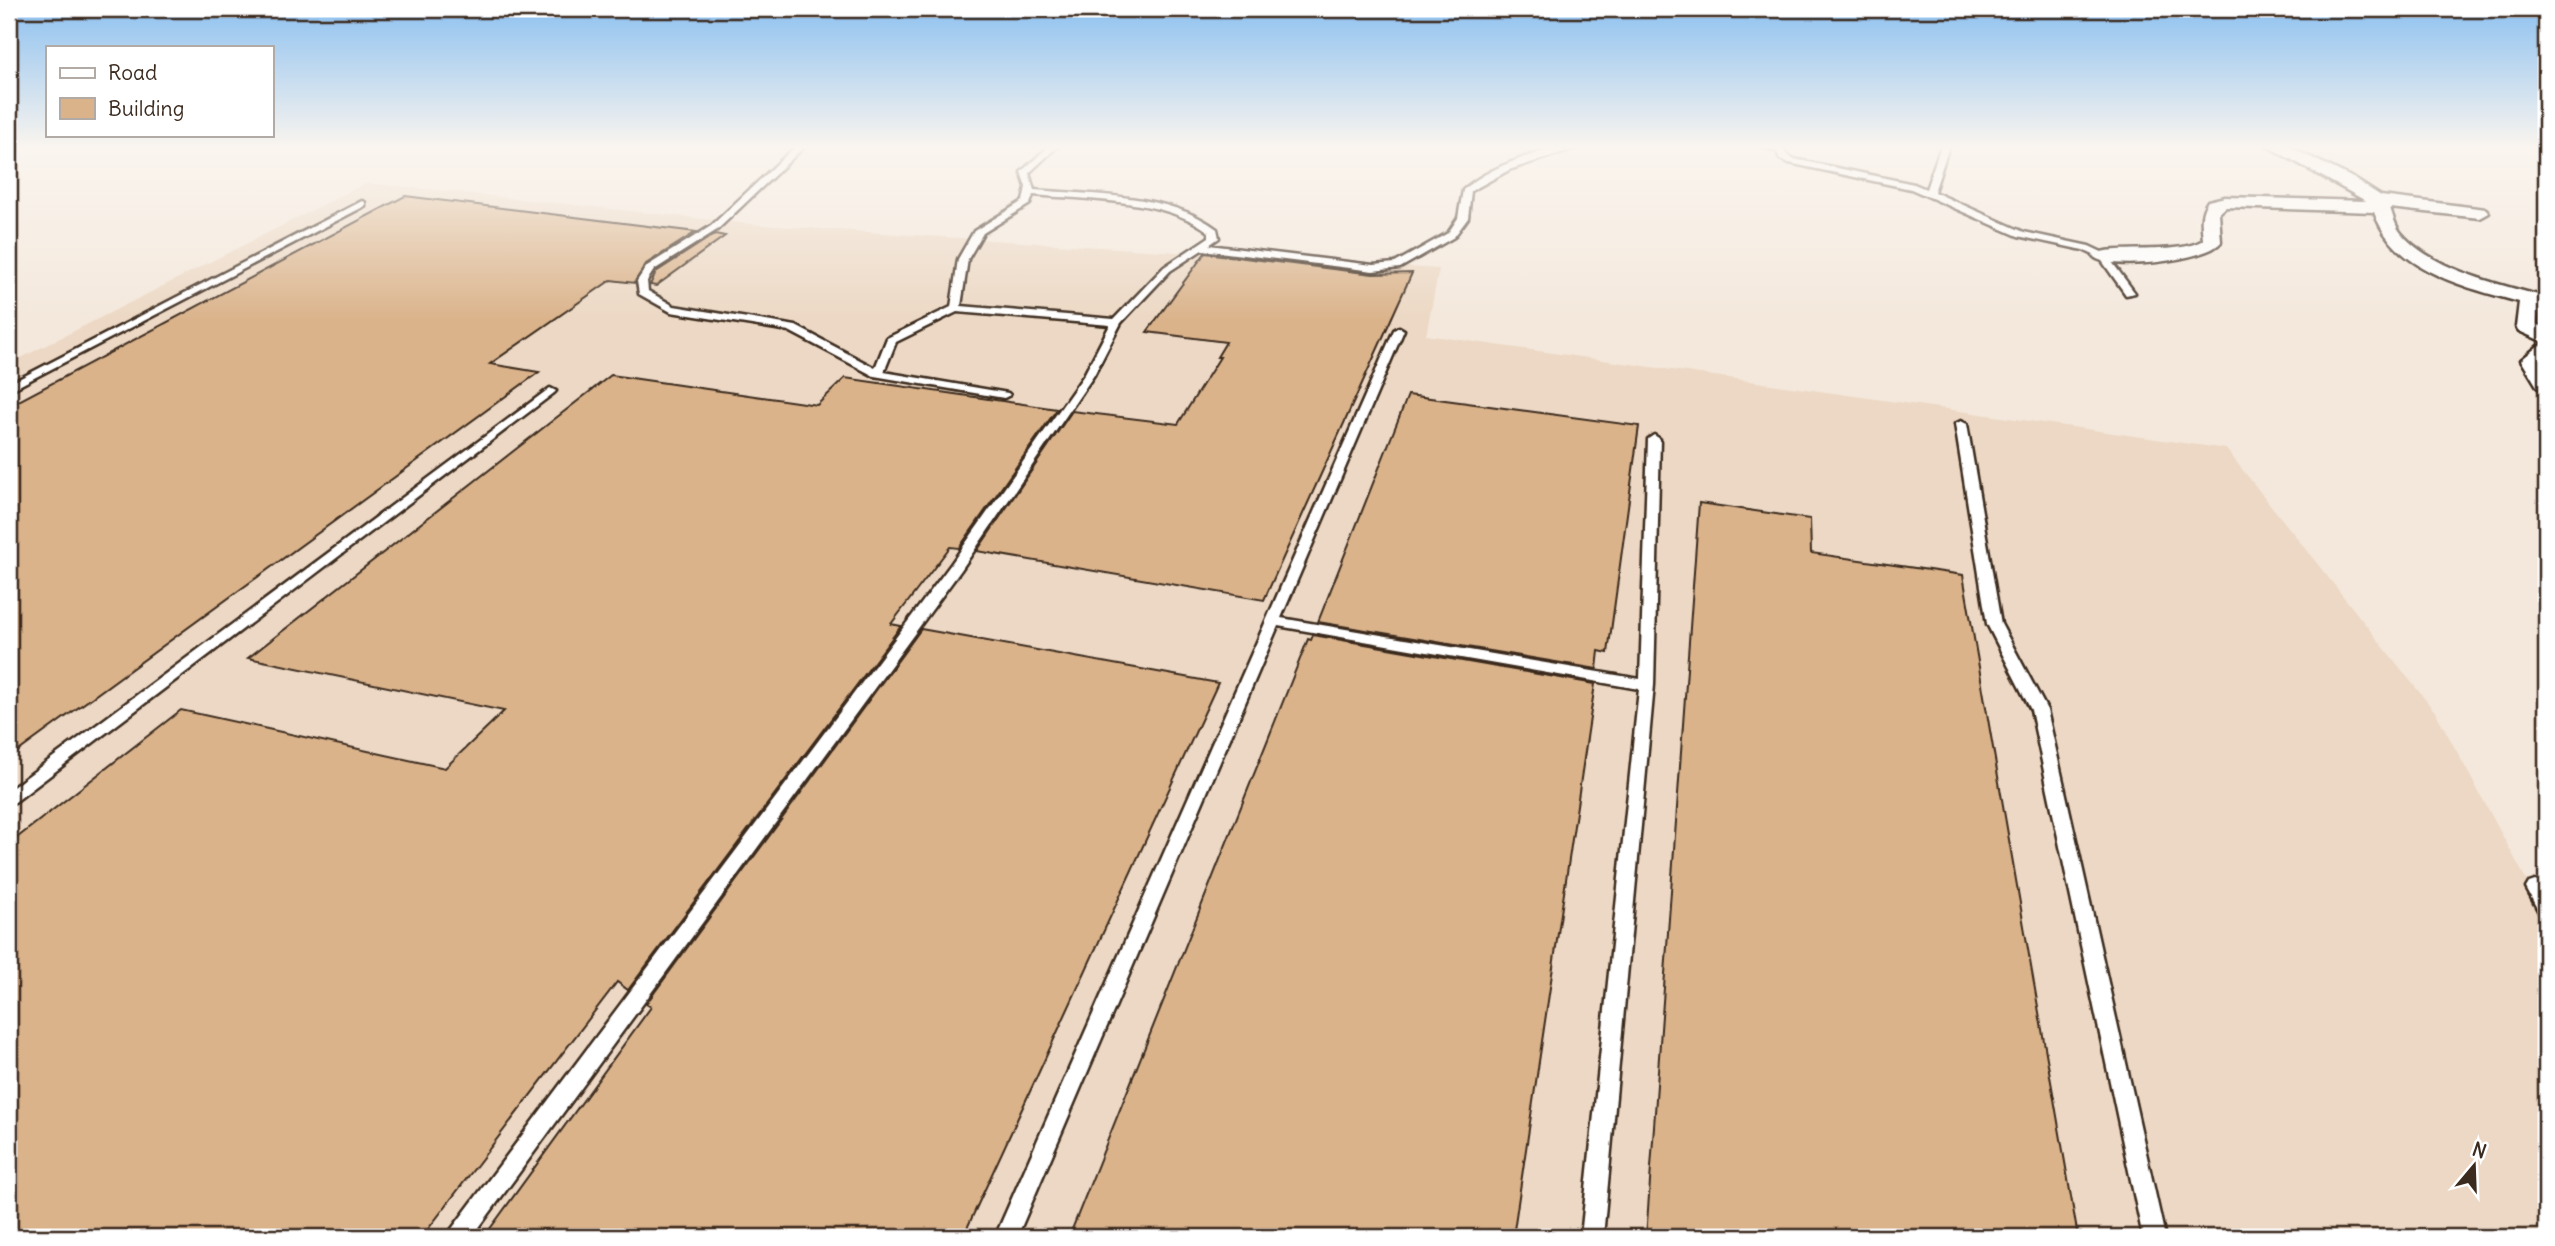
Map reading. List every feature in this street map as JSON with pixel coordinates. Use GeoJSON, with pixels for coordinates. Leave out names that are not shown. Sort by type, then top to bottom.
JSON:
{"type":"FeatureCollection","features":[{"type":"Feature","properties":{"kind":"street"},"geometry":{"type":"LineString","coordinates":[[2103,256],[2189,253],[2204,249],[2212,242],[2210,213],[2217,204]]}},
{"type":"Feature","properties":{"kind":"street"},"geometry":{"type":"LineString","coordinates":[[2378,204],[2392,236],[2424,260],[2484,287],[2538,301],[2526,327],[2546,337]]}},
{"type":"Feature","properties":{"kind":"street"},"geometry":{"type":"LineString","coordinates":[[2380,204],[2480,213]]}},
{"type":"Feature","properties":{"kind":"street"},"geometry":{"type":"LineString","coordinates":[[2546,351],[2532,360],[2546,383]]}},
{"type":"Feature","properties":{"kind":"lane"},"geometry":{"type":"LineString","coordinates":[[9,388],[362,204]]}},
{"type":"Feature","properties":{"kind":"lane"},"geometry":{"type":"LineString","coordinates":[[739,204],[714,228],[650,268],[642,281],[643,292],[671,309],[792,328],[878,374],[1004,395]]}},
{"type":"Feature","properties":{"kind":"lane"},"geometry":{"type":"LineString","coordinates":[[956,309],[963,259],[979,231],[1023,204]]}},
{"type":"Feature","properties":{"kind":"lane"},"geometry":{"type":"LineString","coordinates":[[459,1237],[956,567],[1089,375],[1117,322],[1167,269],[1214,237],[1208,224],[1182,213],[1134,204]]}},
{"type":"Feature","properties":{"kind":"lane"},"geometry":{"type":"LineString","coordinates":[[1199,247],[1373,268],[1397,266],[1451,236],[1463,218],[1465,204]]}},
{"type":"Feature","properties":{"kind":"lane"},"geometry":{"type":"LineString","coordinates":[[1955,204],[2021,234],[2086,248],[2103,256],[2130,293]]}},
{"type":"Feature","properties":{"kind":"lane"},"geometry":{"type":"LineString","coordinates":[[878,374],[891,340],[956,309],[1117,322]]}},
{"type":"Feature","properties":{"kind":"lane"},"geometry":{"type":"LineString","coordinates":[[1006,1237],[1399,330]]}},
{"type":"Feature","properties":{"kind":"lane"},"geometry":{"type":"LineString","coordinates":[[9,798],[550,391]]}},
{"type":"Feature","properties":{"kind":"lane"},"geometry":{"type":"LineString","coordinates":[[1961,424],[1994,624],[2039,710],[2154,1237]]}},
{"type":"Feature","properties":{"kind":"lane"},"geometry":{"type":"LineString","coordinates":[[1592,1237],[1647,685],[1654,439]]}},
{"type":"Feature","properties":{"kind":"lane"},"geometry":{"type":"LineString","coordinates":[[1273,621],[1647,685]]}},
{"type":"Feature","properties":{"kind":"lane"},"geometry":{"type":"LineString","coordinates":[[2535,888],[2546,909]]}},
{"type":"Feature","properties":{"kind":"shaded area"},"geometry":{"type":"Polygon","coordinates":[[[324,204],[565,204],[762,225],[1439,269],[1426,335],[2226,449],[2436,713],[2546,916],[2546,1237],[9,1237],[9,364],[324,204]]]}},
{"type":"Feature","properties":{"kind":"building"},"geometry":{"type":"Polygon","coordinates":[[[390,204],[471,204],[696,232],[646,264],[635,283],[611,280],[490,364],[539,372],[9,758],[9,406],[390,204]]]}},
{"type":"Feature","properties":{"kind":"building"},"geometry":{"type":"Polygon","coordinates":[[[715,234],[725,236],[656,286],[650,285],[656,272],[715,234]]]}},
{"type":"Feature","properties":{"kind":"building"},"geometry":{"type":"Polygon","coordinates":[[[1205,253],[1373,274],[1412,273],[1264,600],[977,551],[1072,411],[1178,424],[1220,357],[1217,357],[1226,342],[1147,332],[1205,253]]]}},
{"type":"Feature","properties":{"kind":"building"},"geometry":{"type":"Polygon","coordinates":[[[611,375],[817,405],[845,378],[1057,409],[959,548],[950,547],[891,624],[901,626],[628,990],[617,982],[422,1237],[9,1237],[9,844],[181,710],[445,768],[504,711],[248,658],[611,375]]]}},
{"type":"Feature","properties":{"kind":"building"},"geometry":{"type":"Polygon","coordinates":[[[1408,395],[1639,426],[1608,653],[1599,651],[1597,669],[1318,622],[1408,395]]]}},
{"type":"Feature","properties":{"kind":"building"},"geometry":{"type":"Polygon","coordinates":[[[1699,503],[1810,519],[1811,553],[1963,575],[2078,1237],[1646,1237],[1699,503]]]}},
{"type":"Feature","properties":{"kind":"building"},"geometry":{"type":"Polygon","coordinates":[[[921,629],[1218,683],[963,1237],[484,1237],[651,1007],[646,1004],[921,629]]]}},
{"type":"Feature","properties":{"kind":"building"},"geometry":{"type":"Polygon","coordinates":[[[1313,635],[1595,684],[1513,1237],[1069,1237],[1308,639],[1311,640],[1313,635]]]}}]}
